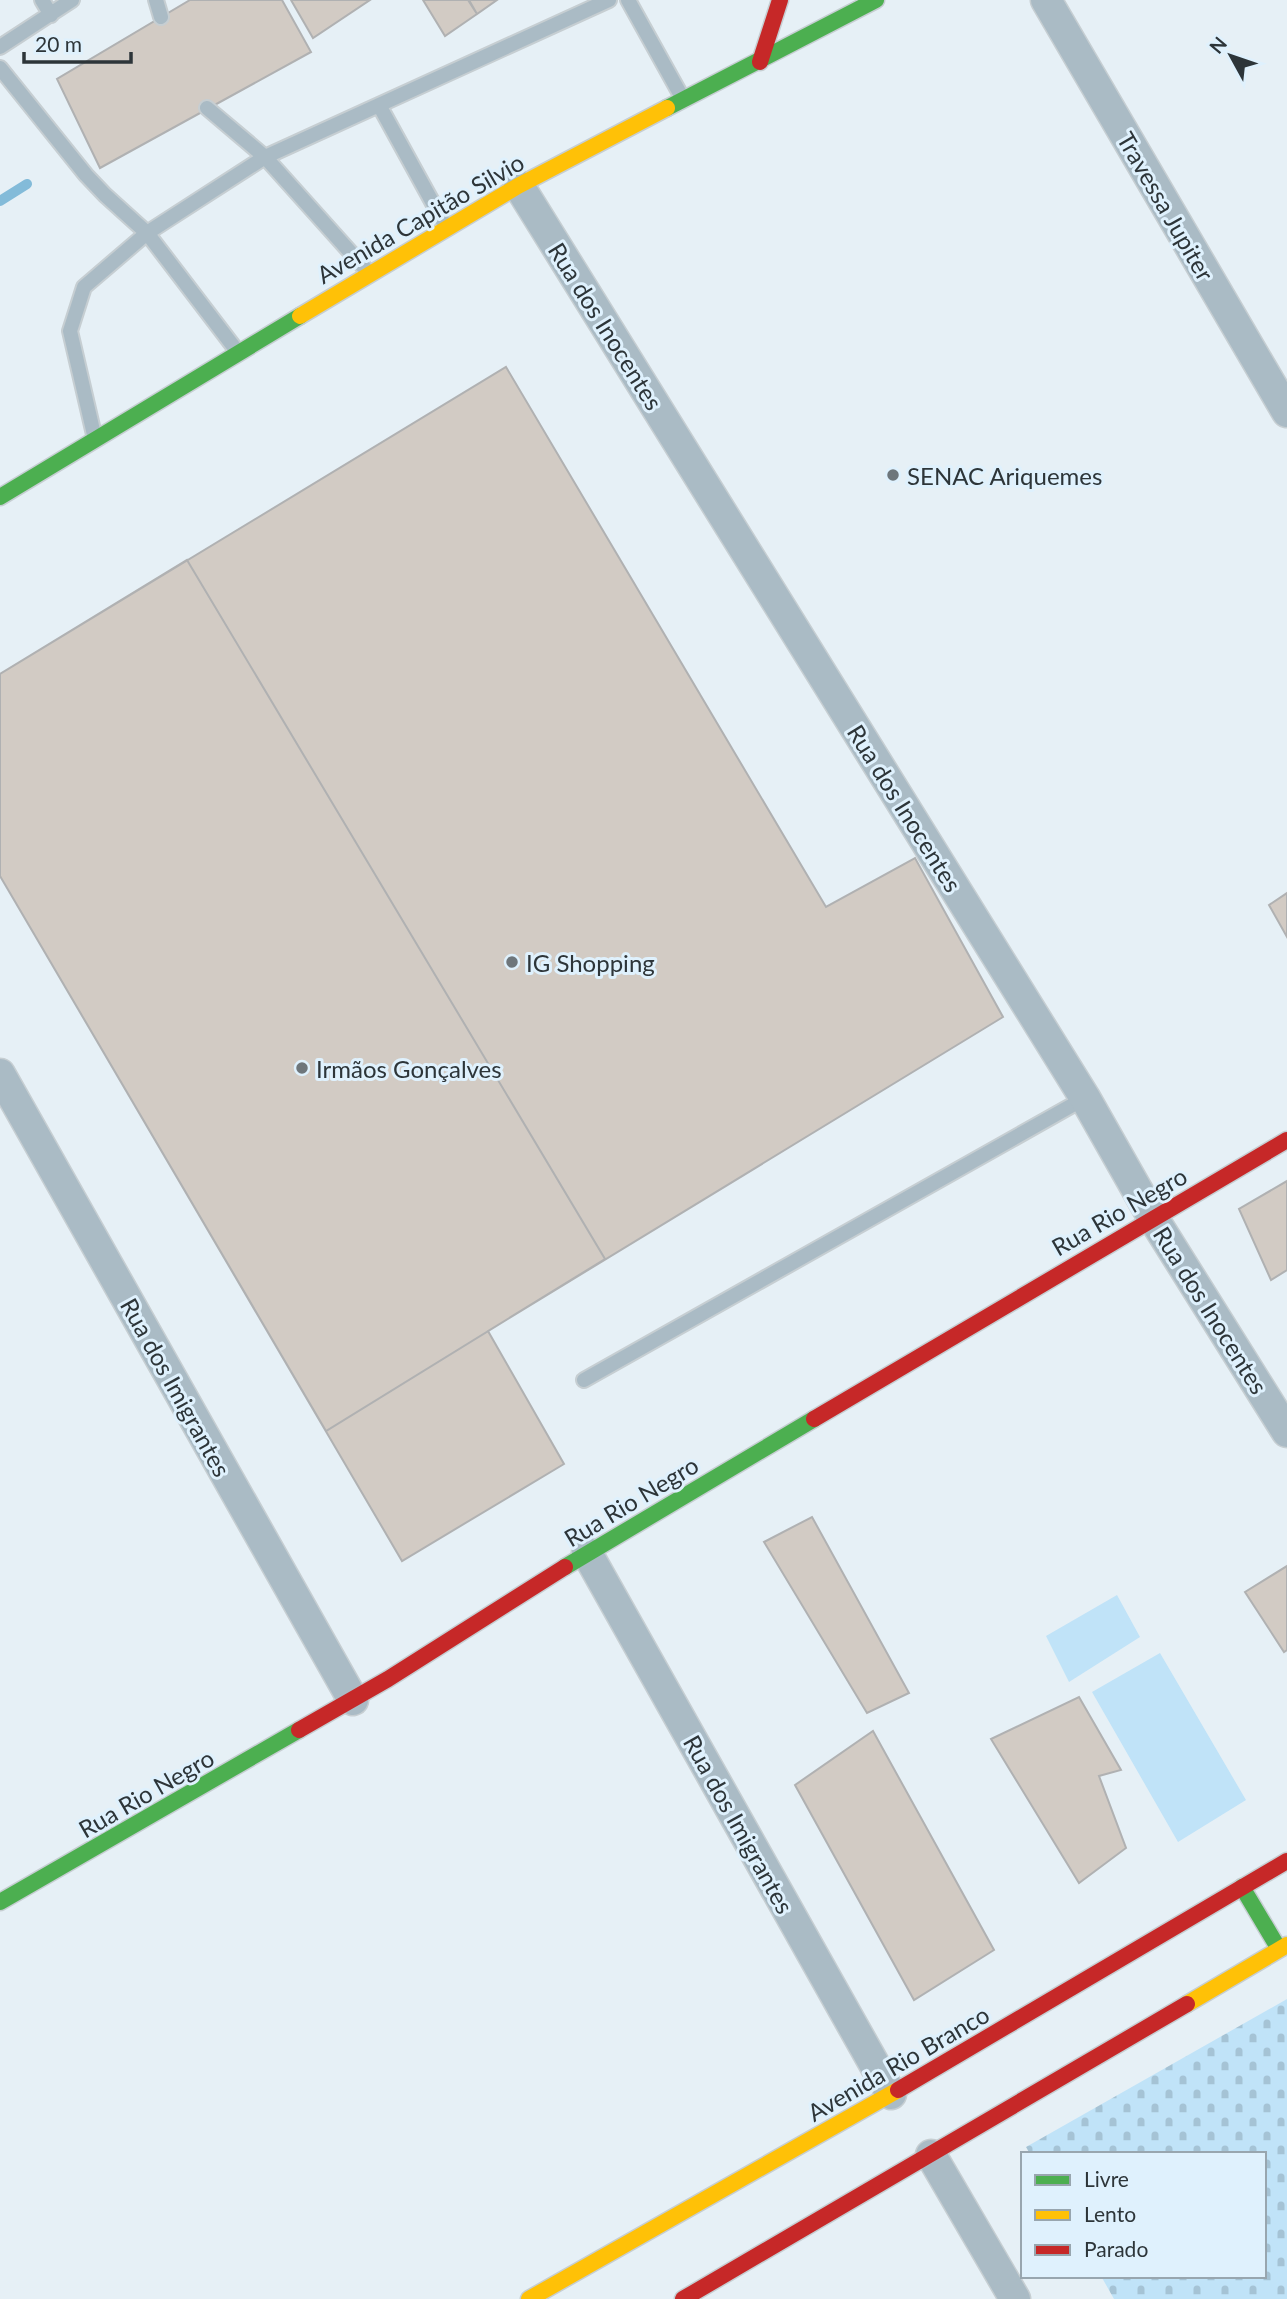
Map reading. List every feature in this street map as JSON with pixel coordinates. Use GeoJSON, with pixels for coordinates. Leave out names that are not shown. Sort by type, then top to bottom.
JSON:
{"type":"FeatureCollection","features":[{"type":"Feature","properties":{"kind":"street"},"geometry":{"type":"LineString","coordinates":[[760,62],[780,0]]}},
{"type":"Feature","properties":{"kind":"street","name":"Avenida Capitão Silvio"},"geometry":{"type":"LineString","coordinates":[[0,497],[369,273],[519,186],[876,0]]}},
{"type":"Feature","properties":{"kind":"street","name":"Travessa Jupiter"},"geometry":{"type":"LineString","coordinates":[[1046,0],[1287,412]]}},
{"type":"Feature","properties":{"kind":"street","name":"Rua dos Inocentes"},"geometry":{"type":"LineString","coordinates":[[519,186],[1085,1098],[1153,1217],[1287,1432]]}},
{"type":"Feature","properties":{"kind":"street","name":"Rua dos Imigrantes"},"geometry":{"type":"LineString","coordinates":[[0,1074],[353,1700]]}},
{"type":"Feature","properties":{"kind":"street","name":"Rua Rio Negro"},"geometry":{"type":"LineString","coordinates":[[0,1902],[353,1700],[587,1553],[1287,1140]]}},
{"type":"Feature","properties":{"kind":"street","name":"Rua dos Imigrantes"},"geometry":{"type":"LineString","coordinates":[[587,1553],[891,2094]]}},
{"type":"Feature","properties":{"kind":"street","name":"Avenida Rio Branco"},"geometry":{"type":"LineString","coordinates":[[529,2299],[891,2094],[1287,1861]]}},
{"type":"Feature","properties":{"kind":"street"},"geometry":{"type":"LineString","coordinates":[[683,2299],[1283,1947],[1242,1887]]}},
{"type":"Feature","properties":{"kind":"street"},"geometry":{"type":"LineString","coordinates":[[931,2155],[1014,2299]]}},
{"type":"Feature","properties":{"kind":"lane"},"geometry":{"type":"LineString","coordinates":[[41,0],[51,15]]}},
{"type":"Feature","properties":{"kind":"lane"},"geometry":{"type":"LineString","coordinates":[[0,47],[72,0]]}},
{"type":"Feature","properties":{"kind":"lane"},"geometry":{"type":"LineString","coordinates":[[156,0],[161,17]]}},
{"type":"Feature","properties":{"kind":"lane"},"geometry":{"type":"LineString","coordinates":[[95,440],[70,331],[84,287],[147,233],[265,157],[609,0]]}},
{"type":"Feature","properties":{"kind":"lane"},"geometry":{"type":"LineString","coordinates":[[628,0],[683,99]]}},
{"type":"Feature","properties":{"kind":"lane"},"geometry":{"type":"LineString","coordinates":[[0,68],[86,175],[147,233],[239,354]]}},
{"type":"Feature","properties":{"kind":"lane"},"geometry":{"type":"LineString","coordinates":[[379,105],[447,229]]}},
{"type":"Feature","properties":{"kind":"lane"},"geometry":{"type":"LineString","coordinates":[[207,108],[265,157],[369,273]]}},
{"type":"Feature","properties":{"kind":"lane"},"geometry":{"type":"LineString","coordinates":[[584,1380],[1085,1098]]}},
{"type":"Feature","properties":{"kind":"green space"},"geometry":{"type":"Polygon","coordinates":[[[1117,1595],[1140,1637],[1069,1682],[1046,1636],[1117,1595]]]}},
{"type":"Feature","properties":{"kind":"green space"},"geometry":{"type":"Polygon","coordinates":[[[1160,1653],[1246,1800],[1178,1842],[1092,1692],[1160,1653]]]}},
{"type":"Feature","properties":{"kind":"green space"},"geometry":{"type":"Polygon","coordinates":[[[1287,1999],[1287,2299],[1114,2299],[1102,2278],[1266,2278],[1266,2152],[1029,2152],[1026,2147],[1287,1999]]]}},
{"type":"Feature","properties":{"kind":"building"},"geometry":{"type":"Polygon","coordinates":[[[190,0],[282,0],[311,52],[100,168],[57,79],[190,0]]]}},
{"type":"Feature","properties":{"kind":"building"},"geometry":{"type":"Polygon","coordinates":[[[291,0],[370,0],[313,38],[291,0]]]}},
{"type":"Feature","properties":{"kind":"building"},"geometry":{"type":"Polygon","coordinates":[[[423,0],[468,0],[477,14],[445,36],[423,0]]]}},
{"type":"Feature","properties":{"kind":"building"},"geometry":{"type":"Polygon","coordinates":[[[469,0],[497,0],[477,14],[469,0]]]}},
{"type":"Feature","properties":{"kind":"building","name":"IG Shopping"},"geometry":{"type":"Polygon","coordinates":[[[506,367],[826,907],[915,858],[1003,1017],[488,1331],[564,1464],[402,1561],[0,876],[0,674],[506,367]]]}},
{"type":"Feature","properties":{"kind":"building","name":"Irmãos Gonçalves"},"geometry":{"type":"Polygon","coordinates":[[[187,560],[605,1259],[326,1431],[0,876],[0,674],[187,560]]]}},
{"type":"Feature","properties":{"kind":"building"},"geometry":{"type":"Polygon","coordinates":[[[1287,893],[1287,937],[1269,905],[1287,893]]]}},
{"type":"Feature","properties":{"kind":"building"},"geometry":{"type":"Polygon","coordinates":[[[1287,1181],[1287,1270],[1271,1280],[1239,1209],[1287,1181]]]}},
{"type":"Feature","properties":{"kind":"building"},"geometry":{"type":"Polygon","coordinates":[[[812,1517],[909,1693],[867,1713],[764,1542],[812,1517]]]}},
{"type":"Feature","properties":{"kind":"building"},"geometry":{"type":"Polygon","coordinates":[[[1287,1566],[1287,1650],[1284,1652],[1245,1592],[1287,1566]]]}},
{"type":"Feature","properties":{"kind":"building"},"geometry":{"type":"Polygon","coordinates":[[[1079,1697],[1121,1770],[1099,1776],[1126,1848],[1079,1883],[991,1739],[1079,1697]]]}},
{"type":"Feature","properties":{"kind":"building"},"geometry":{"type":"Polygon","coordinates":[[[873,1731],[994,1950],[914,2000],[795,1785],[873,1731]]]}},
{"type":"Feature","properties":{"kind":"waterway"},"geometry":{"type":"LineString","coordinates":[[0,201],[27,184]]}},
{"type":"Feature","properties":{"kind":"traffic: fast"},"geometry":{"type":"LineString","coordinates":[[667,108],[876,0]]}},
{"type":"Feature","properties":{"kind":"traffic: fast"},"geometry":{"type":"LineString","coordinates":[[0,497],[300,316]]}},
{"type":"Feature","properties":{"kind":"traffic: fast"},"geometry":{"type":"LineString","coordinates":[[565,1567],[814,1419]]}},
{"type":"Feature","properties":{"kind":"traffic: fast"},"geometry":{"type":"LineString","coordinates":[[0,1902],[299,1730]]}},
{"type":"Feature","properties":{"kind":"traffic: fast"},"geometry":{"type":"LineString","coordinates":[[1242,1887],[1279,1949]]}},
{"type":"Feature","properties":{"kind":"traffic: slow"},"geometry":{"type":"LineString","coordinates":[[300,316],[518,186],[667,108]]}},
{"type":"Feature","properties":{"kind":"traffic: slow"},"geometry":{"type":"LineString","coordinates":[[1187,2004],[1287,1945]]}},
{"type":"Feature","properties":{"kind":"traffic: slow"},"geometry":{"type":"LineString","coordinates":[[529,2299],[898,2090]]}},
{"type":"Feature","properties":{"kind":"traffic: jam"},"geometry":{"type":"LineString","coordinates":[[760,62],[780,0]]}},
{"type":"Feature","properties":{"kind":"traffic: jam"},"geometry":{"type":"LineString","coordinates":[[814,1419],[1287,1140]]}},
{"type":"Feature","properties":{"kind":"traffic: jam"},"geometry":{"type":"LineString","coordinates":[[299,1730],[388,1679],[565,1567]]}},
{"type":"Feature","properties":{"kind":"traffic: jam"},"geometry":{"type":"LineString","coordinates":[[898,2090],[1287,1861]]}},
{"type":"Feature","properties":{"kind":"traffic: jam"},"geometry":{"type":"LineString","coordinates":[[683,2299],[1187,2004]]}},
{"type":"Feature","properties":{"kind":"place","name":"SENAC Ariquemes"},"geometry":{"type":"Point","coordinates":[893,475]}},
{"type":"Feature","properties":{"kind":"place","name":"IG Shopping"},"geometry":{"type":"Point","coordinates":[512,962]}},
{"type":"Feature","properties":{"kind":"place","name":"Irmãos Gonçalves"},"geometry":{"type":"Point","coordinates":[302,1068]}}]}
